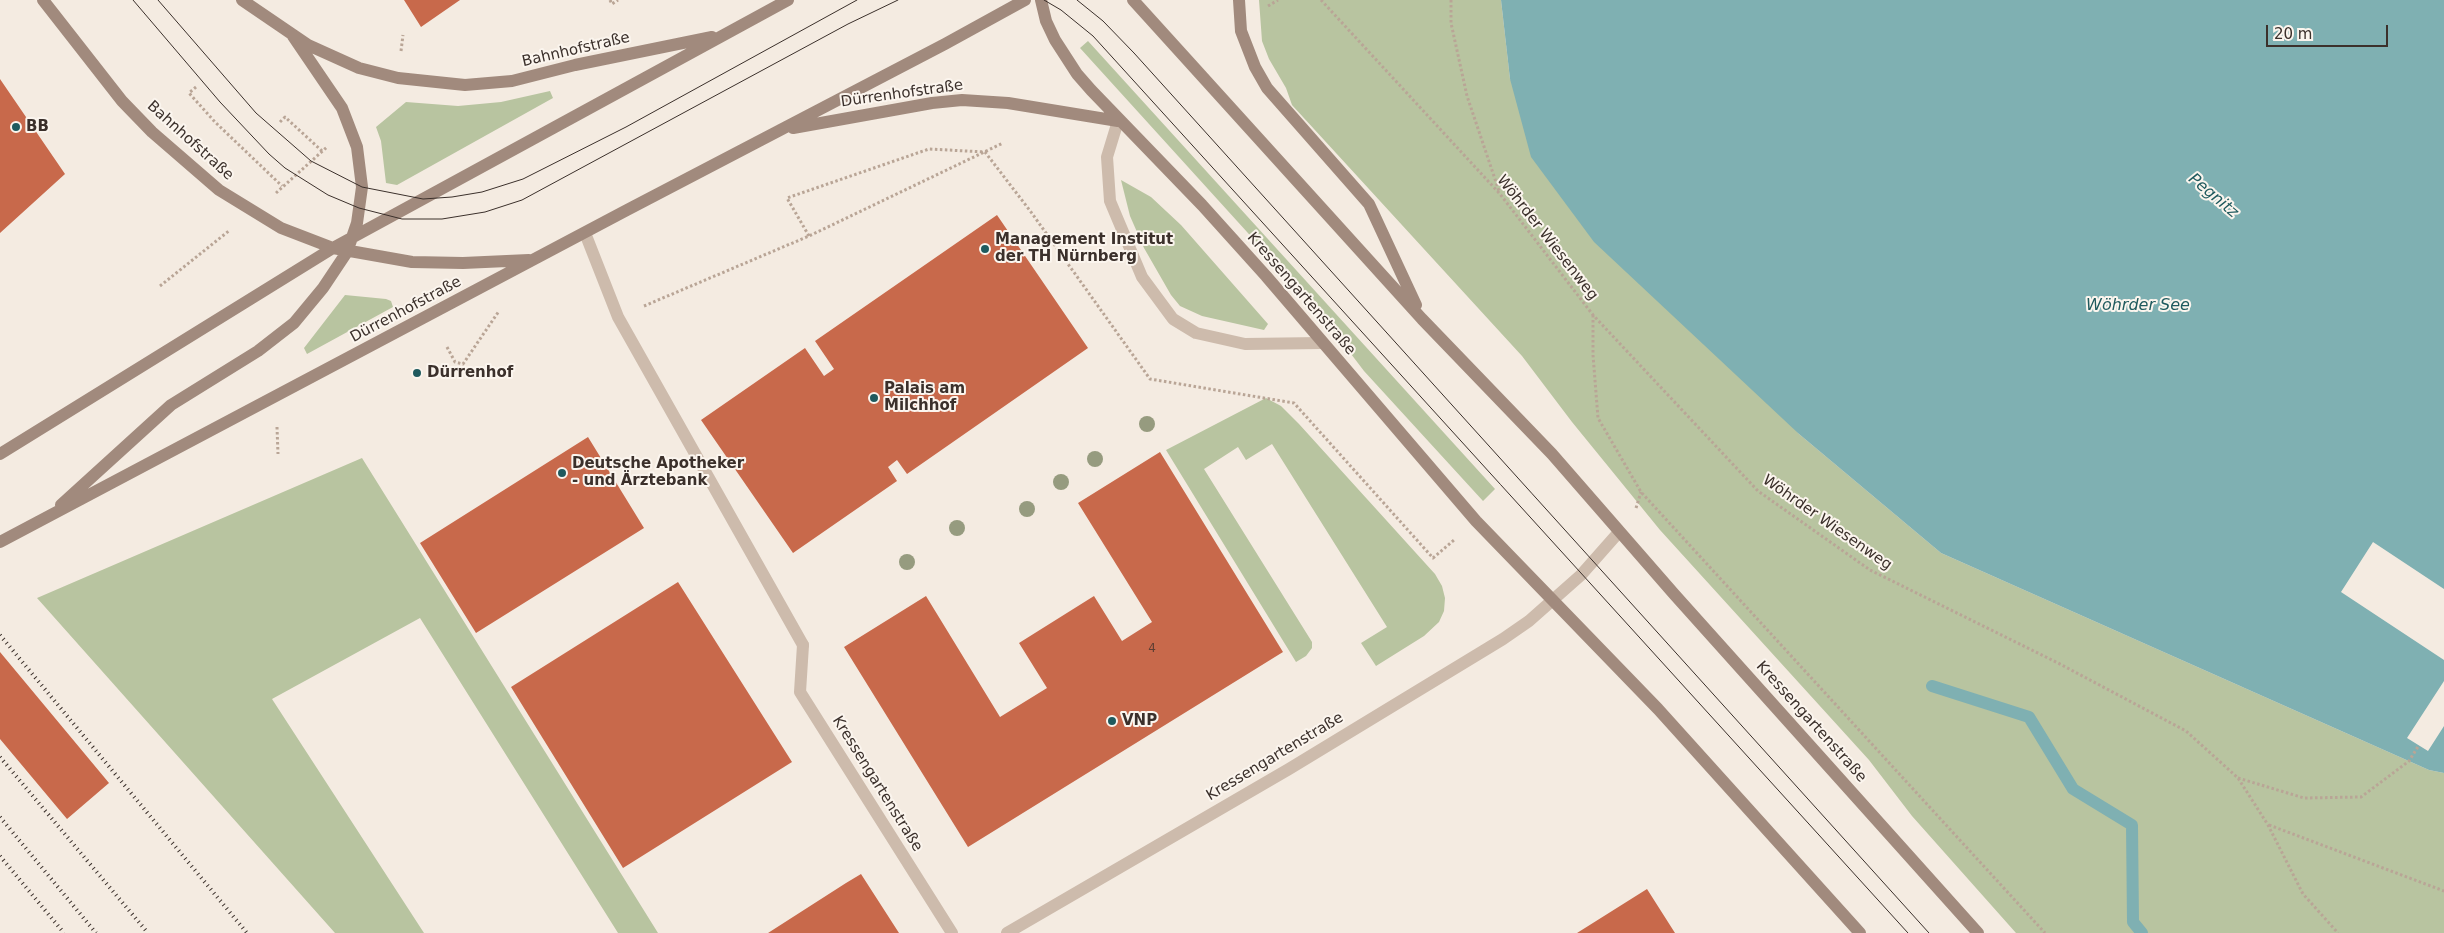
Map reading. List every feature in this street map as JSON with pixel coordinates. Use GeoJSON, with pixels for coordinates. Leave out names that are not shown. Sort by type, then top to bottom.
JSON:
{"type":"FeatureCollection","features":[{"type":"Feature","properties":{"kind":"main road","name":"Bahnhofstraße"},"geometry":{"type":"LineString","coordinates":[[43,0],[122,101],[152,132],[201,176],[252,212],[300,236],[347,252],[412,262],[463,264],[534,260]]}},
{"type":"Feature","properties":{"kind":"main road","name":"Bahnhofstraße"},"geometry":{"type":"LineString","coordinates":[[242,0],[293,36],[351,65],[398,78],[465,85],[512,81],[575,65],[727,34]]}},
{"type":"Feature","properties":{"kind":"main road"},"geometry":{"type":"LineString","coordinates":[[0,454],[333,248],[788,0]]}},
{"type":"Feature","properties":{"kind":"main road","name":"Dürrenhofstraße"},"geometry":{"type":"LineString","coordinates":[[0,542],[946,44],[1025,0]]}},
{"type":"Feature","properties":{"kind":"main road","name":"Kressengartenstraße"},"geometry":{"type":"LineString","coordinates":[[1041,0],[1046,21],[1066,58],[1118,121],[1202,205],[1476,521],[1658,709],[1860,933]]}},
{"type":"Feature","properties":{"kind":"main road","name":"Kressengartenstraße"},"geometry":{"type":"LineString","coordinates":[[1133,0],[1422,318],[1552,454],[1619,532],[1978,933]]}},
{"type":"Feature","properties":{"kind":"main road","name":"Kressengartenstraße"},"geometry":{"type":"LineString","coordinates":[[1239,0],[1241,32],[1259,74],[1288,115],[1369,204],[1422,318]]}},
{"type":"Feature","properties":{"kind":"main road","name":"Dürrenhofstraße"},"geometry":{"type":"LineString","coordinates":[[47,518],[171,405],[258,351],[294,323],[324,288],[347,252],[353,238],[362,187],[357,147],[342,108],[293,36]]}},
{"type":"Feature","properties":{"kind":"main road","name":"Dürrenhofstraße"},"geometry":{"type":"LineString","coordinates":[[781,130],[932,103],[962,100],[1008,103],[1118,121]]}},
{"type":"Feature","properties":{"kind":"street"},"geometry":{"type":"LineString","coordinates":[[1118,121],[1107,157],[1110,201],[1142,277],[1173,319],[1196,334],[1245,344],[1322,343]]}},
{"type":"Feature","properties":{"kind":"street"},"geometry":{"type":"LineString","coordinates":[[585,233],[618,317]]}},
{"type":"Feature","properties":{"kind":"street","name":"Kressengartenstraße"},"geometry":{"type":"LineString","coordinates":[[618,317],[803,645],[800,692],[952,933]]}},
{"type":"Feature","properties":{"kind":"street","name":"Kressengartenstraße"},"geometry":{"type":"LineString","coordinates":[[1007,933],[1288,769],[1496,644],[1529,621],[1581,575],[1619,532]]}},
{"type":"Feature","properties":{"kind":"path"},"geometry":{"type":"LineString","coordinates":[[610,0],[612,4],[618,0]]}},
{"type":"Feature","properties":{"kind":"path","name":"Wöhrder Wiesenweg"},"geometry":{"type":"LineString","coordinates":[[1321,0],[1500,194],[1593,315],[1758,491],[1870,570],[2058,663],[2186,731],[2238,778],[2268,825],[2303,894],[2338,933]]}},
{"type":"Feature","properties":{"kind":"path"},"geometry":{"type":"LineString","coordinates":[[1451,0],[1451,22],[1467,96],[1500,194]]}},
{"type":"Feature","properties":{"kind":"path"},"geometry":{"type":"LineString","coordinates":[[398,78],[403,35]]}},
{"type":"Feature","properties":{"kind":"path"},"geometry":{"type":"LineString","coordinates":[[196,87],[190,92],[202,107],[282,186]]}},
{"type":"Feature","properties":{"kind":"path"},"geometry":{"type":"LineString","coordinates":[[280,122],[285,117],[322,151]]}},
{"type":"Feature","properties":{"kind":"path"},"geometry":{"type":"LineString","coordinates":[[160,286],[351,129]]}},
{"type":"Feature","properties":{"kind":"path"},"geometry":{"type":"LineString","coordinates":[[618,317],[809,236],[1003,144]]}},
{"type":"Feature","properties":{"kind":"path"},"geometry":{"type":"LineString","coordinates":[[809,236],[787,198],[928,149],[985,152],[1031,212],[1150,379],[1294,403],[1433,558],[1476,521]]}},
{"type":"Feature","properties":{"kind":"path"},"geometry":{"type":"LineString","coordinates":[[1593,315],[1593,355],[1598,418],[1641,492],[2045,933]]}},
{"type":"Feature","properties":{"kind":"path"},"geometry":{"type":"LineString","coordinates":[[447,347],[455,362],[463,364]]}},
{"type":"Feature","properties":{"kind":"path"},"geometry":{"type":"LineString","coordinates":[[2238,778],[2304,798],[2361,796],[2409,761],[2419,745]]}},
{"type":"Feature","properties":{"kind":"path"},"geometry":{"type":"LineString","coordinates":[[2268,825],[2444,891]]}},
{"type":"Feature","properties":{"kind":"green space"},"geometry":{"type":"Polygon","coordinates":[[[1259,0],[1501,0],[1510,79],[1799,434],[1941,553],[2429,770],[2444,773],[2444,933],[2016,933],[1912,816],[1869,760],[1660,530],[1572,422],[1522,356],[1292,105],[1286,88],[1269,59],[1262,41],[1259,0]]]}},
{"type":"Feature","properties":{"kind":"green space"},"geometry":{"type":"Polygon","coordinates":[[[1088,41],[1495,489],[1483,501],[1364,371],[1316,308],[1080,48],[1088,41]]]}},
{"type":"Feature","properties":{"kind":"green space"},"geometry":{"type":"Polygon","coordinates":[[[550,91],[553,98],[397,185],[386,183],[381,141],[376,127],[406,102],[458,106],[501,102],[550,91]]]}},
{"type":"Feature","properties":{"kind":"green space"},"geometry":{"type":"Polygon","coordinates":[[[1121,180],[1151,197],[1181,225],[1268,324],[1264,330],[1202,316],[1180,306],[1171,295],[1144,248],[1130,216],[1121,180]]]}},
{"type":"Feature","properties":{"kind":"green space"},"geometry":{"type":"Polygon","coordinates":[[[345,295],[386,299],[391,301],[393,307],[307,354],[304,348],[345,295]]]}},
{"type":"Feature","properties":{"kind":"green space"},"geometry":{"type":"Polygon","coordinates":[[[1266,398],[1281,406],[1299,424],[1435,574],[1442,586],[1445,598],[1444,611],[1439,622],[1424,636],[1376,666],[1361,643],[1387,627],[1272,444],[1246,460],[1238,447],[1204,469],[1312,642],[1312,648],[1306,656],[1296,662],[1166,450],[1266,398]]]}},
{"type":"Feature","properties":{"kind":"green space"},"geometry":{"type":"Polygon","coordinates":[[[362,458],[658,933],[618,933],[420,618],[272,699],[424,933],[335,933],[37,598],[362,458]]]}},
{"type":"Feature","properties":{"kind":"water","name":"Wöhrder See"},"geometry":{"type":"Polygon","coordinates":[[[1501,0],[2444,0],[2444,773],[2429,770],[1941,553],[1799,434],[1594,242],[1531,157],[1510,79],[1501,0]]]}},
{"type":"Feature","properties":{"kind":"pier"},"geometry":{"type":"Polygon","coordinates":[[[2373,542],[2444,589],[2444,660],[2341,592],[2373,542]]]}},
{"type":"Feature","properties":{"kind":"pier"},"geometry":{"type":"Polygon","coordinates":[[[2444,681],[2444,726],[2428,751],[2407,738],[2444,681]]]}},
{"type":"Feature","properties":{"kind":"building"},"geometry":{"type":"Polygon","coordinates":[[[404,0],[460,0],[421,27],[404,0]]]}},
{"type":"Feature","properties":{"kind":"building","name":"BB"},"geometry":{"type":"Polygon","coordinates":[[[0,79],[65,174],[0,233],[0,79]]]}},
{"type":"Feature","properties":{"kind":"building","name":"Palais am Milchhof"},"geometry":{"type":"Polygon","coordinates":[[[997,215],[1088,348],[907,474],[897,460],[888,467],[897,481],[793,553],[701,420],[805,348],[824,376],[834,369],[815,341],[997,215]]]}},
{"type":"Feature","properties":{"kind":"building"},"geometry":{"type":"Polygon","coordinates":[[[588,437],[644,528],[476,633],[420,543],[588,437]]]}},
{"type":"Feature","properties":{"kind":"building"},"geometry":{"type":"Polygon","coordinates":[[[1160,452],[1283,652],[968,847],[844,647],[926,596],[1000,717],[1047,688],[1019,643],[1094,596],[1122,641],[1152,622],[1078,503],[1160,452]]]}},
{"type":"Feature","properties":{"kind":"building"},"geometry":{"type":"Polygon","coordinates":[[[678,582],[792,762],[623,868],[511,687],[678,582]]]}},
{"type":"Feature","properties":{"kind":"building"},"geometry":{"type":"Polygon","coordinates":[[[0,652],[109,783],[67,819],[0,739],[0,652]]]}},
{"type":"Feature","properties":{"kind":"building"},"geometry":{"type":"Polygon","coordinates":[[[861,874],[899,933],[768,933],[846,883],[861,874]]]}},
{"type":"Feature","properties":{"kind":"building"},"geometry":{"type":"Polygon","coordinates":[[[1647,889],[1675,933],[1577,933],[1647,889]]]}},
{"type":"Feature","properties":{"kind":"waterway"},"geometry":{"type":"LineString","coordinates":[[1932,686],[2029,717],[2073,789],[2132,825],[2133,922],[2142,933]]}},
{"type":"Feature","properties":{"kind":"tram line"},"geometry":{"type":"LineString","coordinates":[[133,0],[220,102],[269,154],[285,168],[328,195],[359,208],[402,219],[442,219],[485,212],[522,200],[848,24],[898,0]]}},
{"type":"Feature","properties":{"kind":"tram line"},"geometry":{"type":"LineString","coordinates":[[158,0],[256,113],[311,161],[362,187],[423,199],[482,192],[523,179],[626,127],[857,0]]}},
{"type":"Feature","properties":{"kind":"tram line"},"geometry":{"type":"LineString","coordinates":[[1044,0],[1061,10],[1093,36],[1908,933]]}},
{"type":"Feature","properties":{"kind":"tram line"},"geometry":{"type":"LineString","coordinates":[[1077,0],[1103,21],[1134,53],[1929,933]]}},
{"type":"Feature","properties":{"kind":"railway"},"geometry":{"type":"LineString","coordinates":[[0,635],[247,933]]}},
{"type":"Feature","properties":{"kind":"railway"},"geometry":{"type":"LineString","coordinates":[[0,757],[148,933]]}},
{"type":"Feature","properties":{"kind":"railway"},"geometry":{"type":"LineString","coordinates":[[0,817],[96,933]]}},
{"type":"Feature","properties":{"kind":"railway"},"geometry":{"type":"LineString","coordinates":[[0,856],[64,933]]}},
{"type":"Feature","properties":{"kind":"place","name":"BB"},"geometry":{"type":"Point","coordinates":[16,127]}},
{"type":"Feature","properties":{"kind":"place","name":"Management Institut der TH Nürnberg"},"geometry":{"type":"Point","coordinates":[985,249]}},
{"type":"Feature","properties":{"kind":"place","name":"Dürrenhof"},"geometry":{"type":"Point","coordinates":[417,373]}},
{"type":"Feature","properties":{"kind":"place","name":"Palais am Milchhof"},"geometry":{"type":"Point","coordinates":[874,398]}},
{"type":"Feature","properties":{"kind":"place","name":"Deutsche Apotheker - und Ärztebank"},"geometry":{"type":"Point","coordinates":[562,473]}},
{"type":"Feature","properties":{"kind":"place","name":"VNP"},"geometry":{"type":"Point","coordinates":[1112,721]}},
{"type":"Feature","properties":{"kind":"water label","name":"Pegnitz"},"geometry":{"type":"Point","coordinates":[2213,196]}}]}
